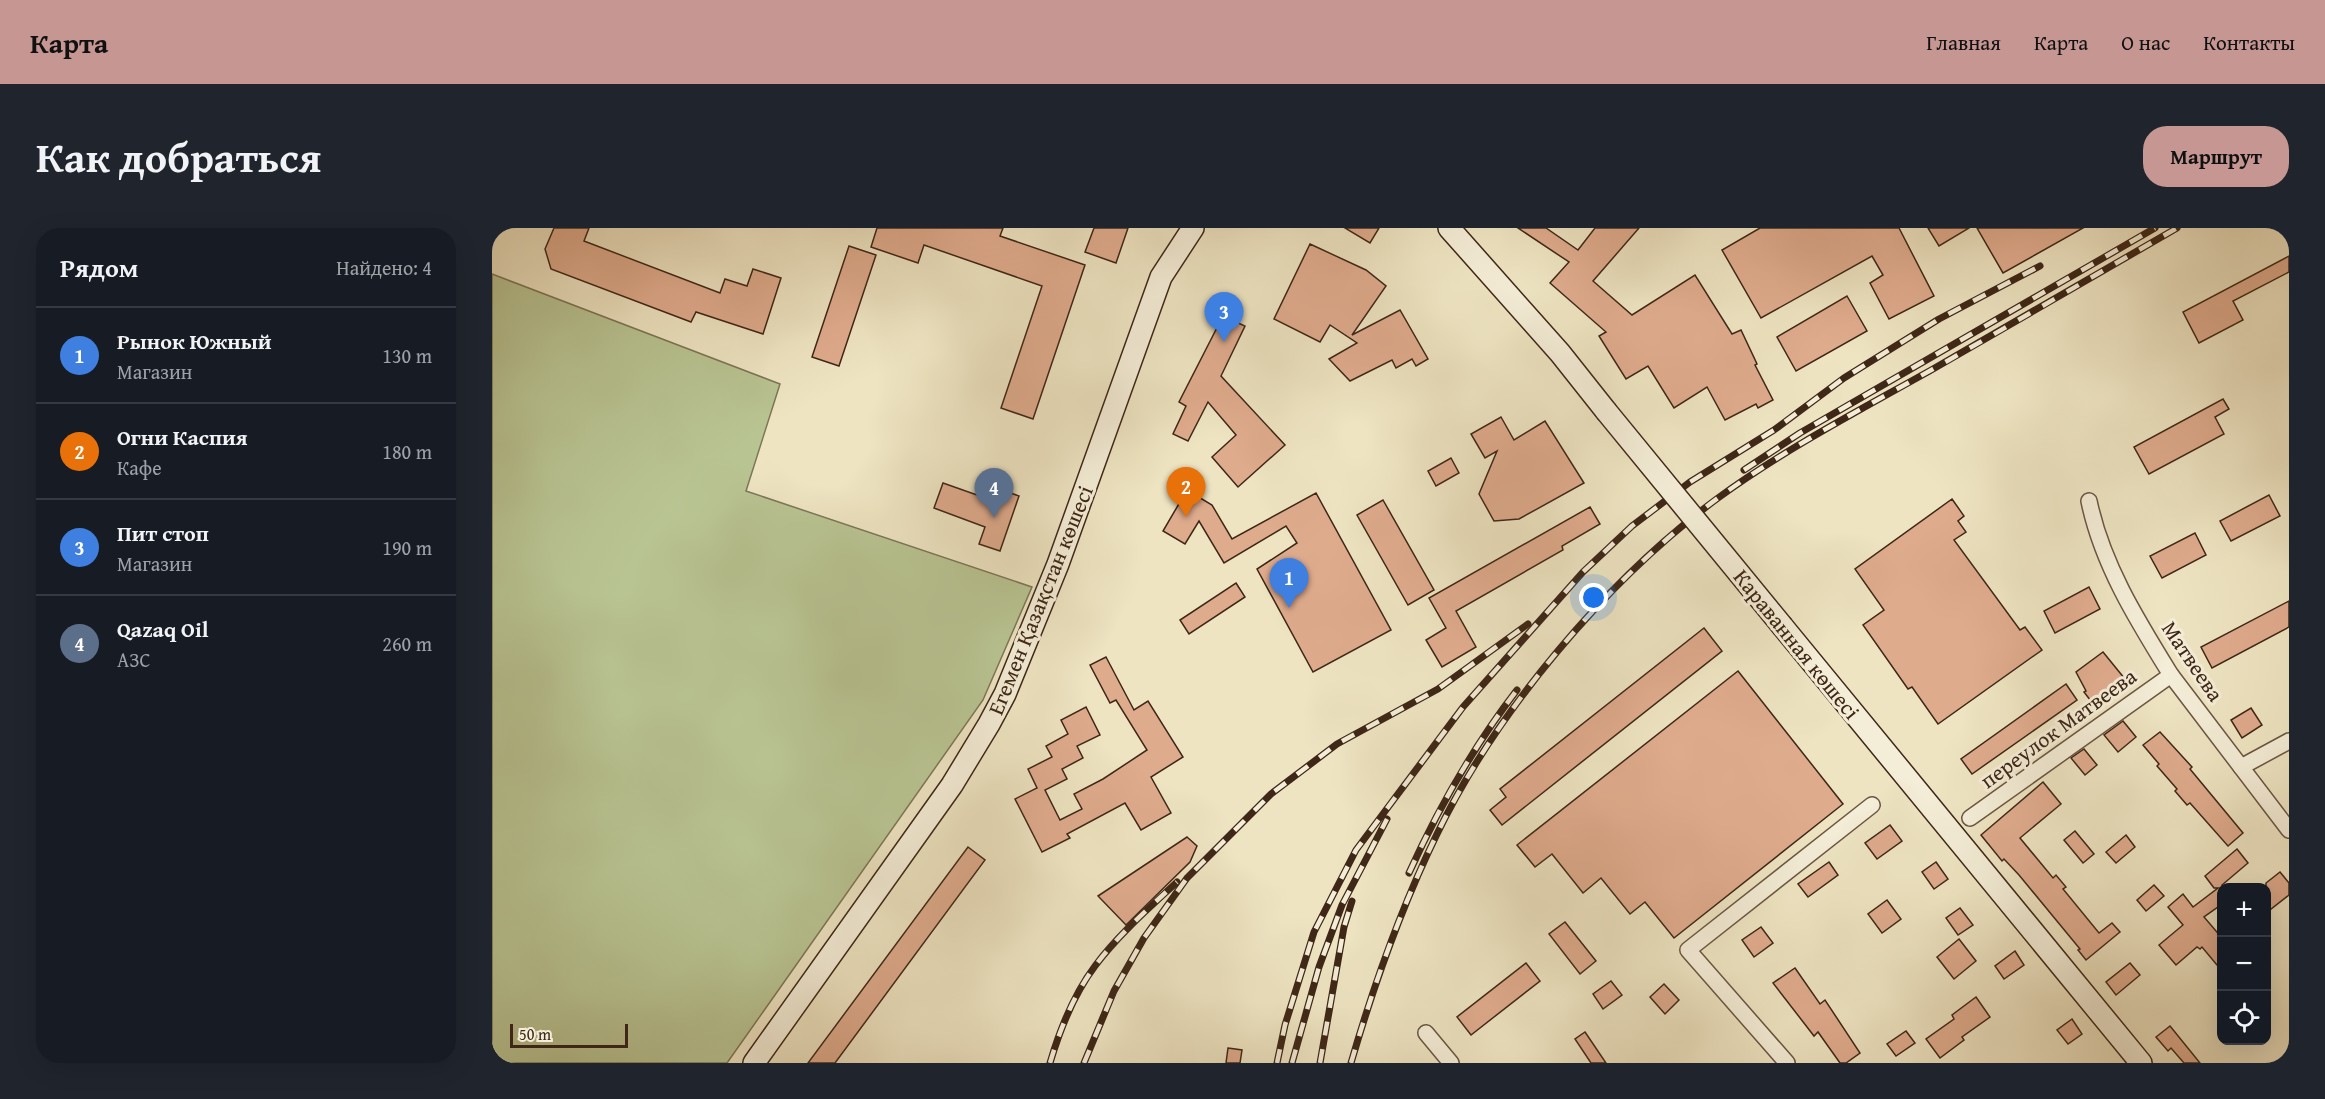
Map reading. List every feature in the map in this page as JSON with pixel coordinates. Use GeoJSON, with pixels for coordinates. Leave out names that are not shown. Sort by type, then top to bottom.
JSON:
{"type":"FeatureCollection","features":[{"type":"Feature","properties":{"kind":"main road"},"geometry":{"type":"LineString","coordinates":[[1161,277],[1172,228]]}},
{"type":"Feature","properties":{"kind":"main road","name":"Егемен Қазақстан көшесі"},"geometry":{"type":"LineString","coordinates":[[754,1063],[952,785],[994,714],[1058,564],[1161,277],[1193,228]]}},
{"type":"Feature","properties":{"kind":"main road","name":"Караванная көшесі"},"geometry":{"type":"LineString","coordinates":[[1449,228],[1560,353],[2141,1063]]}},
{"type":"Feature","properties":{"kind":"street","name":"Матвеева"},"geometry":{"type":"LineString","coordinates":[[2089,501],[2094,525],[2110,567],[2171,675],[2289,830]]}},
{"type":"Feature","properties":{"kind":"street","name":"переулок Матвеева"},"geometry":{"type":"LineString","coordinates":[[1970,819],[2171,675]]}},
{"type":"Feature","properties":{"kind":"street"},"geometry":{"type":"LineString","coordinates":[[2241,766],[2289,741]]}},
{"type":"Feature","properties":{"kind":"street"},"geometry":{"type":"LineString","coordinates":[[1787,1063],[1688,950],[1872,806]]}},
{"type":"Feature","properties":{"kind":"street"},"geometry":{"type":"LineString","coordinates":[[1426,1033],[1451,1063]]}},
{"type":"Feature","properties":{"kind":"green space"},"geometry":{"type":"Polygon","coordinates":[[[492,274],[780,384],[746,491],[1032,587],[983,700],[727,1063],[492,1063],[492,274]]]}},
{"type":"Feature","properties":{"kind":"building"},"geometry":{"type":"Polygon","coordinates":[[[554,228],[589,228],[584,241],[720,293],[725,279],[747,286],[753,269],[781,278],[763,334],[696,312],[691,322],[551,269],[545,249],[554,228]]]}},
{"type":"Feature","properties":{"kind":"building"},"geometry":{"type":"Polygon","coordinates":[[[877,228],[1003,228],[1000,236],[1085,265],[1033,419],[1001,408],[1042,286],[924,245],[918,263],[871,247],[877,228]]]}},
{"type":"Feature","properties":{"kind":"building"},"geometry":{"type":"Polygon","coordinates":[[[1094,228],[1128,228],[1116,263],[1085,252],[1094,228]]]}},
{"type":"Feature","properties":{"kind":"building"},"geometry":{"type":"Polygon","coordinates":[[[1345,228],[1379,228],[1370,243],[1345,228]]]}},
{"type":"Feature","properties":{"kind":"building"},"geometry":{"type":"Polygon","coordinates":[[[1518,228],[1546,228],[1578,250],[1595,228],[1639,228],[1593,281],[1632,315],[1695,275],[1732,334],[1741,330],[1757,364],[1755,365],[1773,400],[1758,408],[1756,404],[1725,420],[1707,387],[1674,408],[1648,366],[1626,379],[1599,336],[1606,332],[1550,283],[1569,262],[1518,228]]]}},
{"type":"Feature","properties":{"kind":"building"},"geometry":{"type":"Polygon","coordinates":[[[1760,228],[1899,228],[1934,296],[1889,319],[1870,283],[1883,275],[1872,256],[1761,318],[1722,250],[1760,228]]]}},
{"type":"Feature","properties":{"kind":"building"},"geometry":{"type":"Polygon","coordinates":[[[1928,228],[1969,228],[1939,246],[1928,228]]]}},
{"type":"Feature","properties":{"kind":"building"},"geometry":{"type":"Polygon","coordinates":[[[1977,228],[2083,228],[2003,273],[1977,228]]]}},
{"type":"Feature","properties":{"kind":"building"},"geometry":{"type":"Polygon","coordinates":[[[1310,244],[1366,270],[1386,286],[1352,335],[1400,310],[1428,359],[1416,366],[1412,359],[1396,368],[1392,360],[1350,381],[1329,359],[1357,343],[1330,325],[1320,342],[1274,319],[1310,244]]]}},
{"type":"Feature","properties":{"kind":"building"},"geometry":{"type":"Polygon","coordinates":[[[849,246],[876,255],[839,366],[812,357],[849,246]]]}},
{"type":"Feature","properties":{"kind":"building"},"geometry":{"type":"Polygon","coordinates":[[[2289,256],[2289,272],[2233,301],[2243,320],[2199,343],[2183,312],[2289,256]]]}},
{"type":"Feature","properties":{"kind":"building"},"geometry":{"type":"Polygon","coordinates":[[[1847,296],[1867,331],[1796,371],[1777,337],[1847,296]]]}},
{"type":"Feature","properties":{"kind":"building"},"geometry":{"type":"Polygon","coordinates":[[[1223,316],[1245,326],[1221,376],[1285,445],[1238,487],[1212,457],[1236,435],[1208,402],[1188,441],[1173,434],[1186,406],[1179,402],[1223,316]]]}},
{"type":"Feature","properties":{"kind":"building"},"geometry":{"type":"Polygon","coordinates":[[[2223,399],[2229,409],[2215,417],[2224,434],[2149,474],[2134,447],[2223,399]]]}},
{"type":"Feature","properties":{"kind":"building"},"geometry":{"type":"Polygon","coordinates":[[[1501,417],[1514,440],[1545,421],[1584,483],[1519,519],[1494,521],[1479,494],[1497,451],[1485,458],[1471,434],[1501,417]]]}},
{"type":"Feature","properties":{"kind":"building"},"geometry":{"type":"Polygon","coordinates":[[[1451,458],[1459,473],[1436,486],[1428,471],[1451,458]]]}},
{"type":"Feature","properties":{"kind":"building"},"geometry":{"type":"Polygon","coordinates":[[[943,483],[994,501],[999,489],[1019,496],[1000,551],[979,544],[985,527],[934,508],[943,483]]]}},
{"type":"Feature","properties":{"kind":"building"},"geometry":{"type":"Polygon","coordinates":[[[1187,490],[1212,505],[1232,539],[1316,493],[1391,630],[1313,672],[1257,569],[1297,543],[1286,526],[1224,563],[1199,521],[1185,544],[1163,531],[1187,490]]]}},
{"type":"Feature","properties":{"kind":"building"},"geometry":{"type":"Polygon","coordinates":[[[2269,495],[2280,516],[2231,541],[2220,521],[2269,495]]]}},
{"type":"Feature","properties":{"kind":"building"},"geometry":{"type":"Polygon","coordinates":[[[1952,499],[1964,516],[1958,521],[1966,532],[1954,540],[2020,630],[2025,627],[2042,650],[1938,724],[1912,687],[1908,689],[1863,625],[1884,610],[1855,569],[1952,499]]]}},
{"type":"Feature","properties":{"kind":"building"},"geometry":{"type":"Polygon","coordinates":[[[1383,500],[1434,590],[1408,605],[1357,515],[1383,500]]]}},
{"type":"Feature","properties":{"kind":"building"},"geometry":{"type":"Polygon","coordinates":[[[1590,507],[1600,524],[1562,546],[1563,550],[1456,611],[1476,647],[1442,667],[1426,640],[1446,628],[1429,598],[1590,507]]]}},
{"type":"Feature","properties":{"kind":"building"},"geometry":{"type":"Polygon","coordinates":[[[2195,533],[2206,555],[2162,578],[2150,556],[2195,533]]]}},
{"type":"Feature","properties":{"kind":"building"},"geometry":{"type":"Polygon","coordinates":[[[1236,583],[1245,597],[1189,634],[1180,620],[1236,583]]]}},
{"type":"Feature","properties":{"kind":"building"},"geometry":{"type":"Polygon","coordinates":[[[2089,587],[2100,609],[2055,633],[2044,611],[2089,587]]]}},
{"type":"Feature","properties":{"kind":"building"},"geometry":{"type":"Polygon","coordinates":[[[2289,601],[2289,627],[2212,668],[2201,647],[2289,601]]]}},
{"type":"Feature","properties":{"kind":"building"},"geometry":{"type":"Polygon","coordinates":[[[1704,628],[1722,651],[1502,825],[1490,810],[1506,797],[1500,789],[1704,628]]]}},
{"type":"Feature","properties":{"kind":"building"},"geometry":{"type":"Polygon","coordinates":[[[2103,652],[2129,684],[2097,709],[2084,692],[2086,691],[2076,672],[2103,652]]]}},
{"type":"Feature","properties":{"kind":"building"},"geometry":{"type":"Polygon","coordinates":[[[1106,657],[1134,710],[1148,701],[1183,757],[1151,777],[1171,813],[1141,830],[1125,803],[1067,834],[1070,838],[1042,852],[1015,799],[1037,788],[1028,769],[1052,757],[1046,746],[1068,734],[1061,720],[1086,707],[1100,735],[1077,746],[1083,758],[1062,769],[1067,779],[1045,790],[1060,820],[1082,809],[1074,794],[1103,779],[1147,750],[1116,700],[1110,703],[1090,665],[1106,657]]]}},
{"type":"Feature","properties":{"kind":"building"},"geometry":{"type":"Polygon","coordinates":[[[1738,671],[1843,804],[1674,938],[1645,902],[1630,914],[1601,878],[1583,893],[1552,854],[1535,867],[1517,845],[1738,671]]]}},
{"type":"Feature","properties":{"kind":"building"},"geometry":{"type":"Polygon","coordinates":[[[2066,684],[2077,700],[1972,774],[1961,759],[2066,684]]]}},
{"type":"Feature","properties":{"kind":"building"},"geometry":{"type":"Polygon","coordinates":[[[2251,708],[2262,725],[2242,738],[2231,720],[2251,708]]]}},
{"type":"Feature","properties":{"kind":"building"},"geometry":{"type":"Polygon","coordinates":[[[2123,721],[2136,737],[2118,752],[2104,735],[2123,721]]]}},
{"type":"Feature","properties":{"kind":"building"},"geometry":{"type":"Polygon","coordinates":[[[2160,732],[2192,767],[2190,769],[2243,833],[2228,846],[2190,803],[2187,805],[2175,791],[2177,789],[2143,745],[2160,732]]]}},
{"type":"Feature","properties":{"kind":"building"},"geometry":{"type":"Polygon","coordinates":[[[2084,749],[2097,765],[2085,775],[2071,758],[2084,749]]]}},
{"type":"Feature","properties":{"kind":"building"},"geometry":{"type":"Polygon","coordinates":[[[2043,782],[2061,804],[2020,838],[2053,878],[2056,875],[2066,887],[2063,889],[2099,933],[2112,923],[2120,932],[2086,960],[2078,950],[2080,949],[2019,875],[2004,859],[2002,861],[1981,835],[2043,782]]]}},
{"type":"Feature","properties":{"kind":"building"},"geometry":{"type":"Polygon","coordinates":[[[1890,825],[1902,841],[1877,859],[1865,843],[1890,825]]]}},
{"type":"Feature","properties":{"kind":"building"},"geometry":{"type":"Polygon","coordinates":[[[2075,831],[2094,854],[2083,863],[2064,840],[2075,831]]]}},
{"type":"Feature","properties":{"kind":"building"},"geometry":{"type":"Polygon","coordinates":[[[2126,835],[2135,847],[2116,863],[2106,852],[2126,835]]]}},
{"type":"Feature","properties":{"kind":"building"},"geometry":{"type":"Polygon","coordinates":[[[1187,837],[1197,846],[1190,862],[1126,925],[1098,896],[1187,837]]]}},
{"type":"Feature","properties":{"kind":"building"},"geometry":{"type":"Polygon","coordinates":[[[968,847],[985,860],[835,1063],[808,1063],[968,847]]]}},
{"type":"Feature","properties":{"kind":"building"},"geometry":{"type":"Polygon","coordinates":[[[2237,849],[2248,863],[2224,883],[2217,883],[2217,888],[2214,888],[2205,876],[2237,849]]]}},
{"type":"Feature","properties":{"kind":"building"},"geometry":{"type":"Polygon","coordinates":[[[1829,862],[1838,875],[1808,897],[1798,884],[1829,862]]]}},
{"type":"Feature","properties":{"kind":"building"},"geometry":{"type":"Polygon","coordinates":[[[1936,862],[1948,879],[1934,889],[1922,872],[1936,862]]]}},
{"type":"Feature","properties":{"kind":"building"},"geometry":{"type":"Polygon","coordinates":[[[2280,872],[2289,883],[2289,895],[2271,909],[2271,883],[2266,883],[2280,872]]]}},
{"type":"Feature","properties":{"kind":"building"},"geometry":{"type":"Polygon","coordinates":[[[2154,885],[2164,896],[2146,911],[2137,900],[2154,885]]]}},
{"type":"Feature","properties":{"kind":"building"},"geometry":{"type":"Polygon","coordinates":[[[2217,889],[2217,908],[2204,917],[2217,932],[2217,965],[2202,947],[2200,949],[2197,947],[2176,965],[2159,945],[2183,925],[2168,907],[2183,894],[2193,907],[2217,889]]]}},
{"type":"Feature","properties":{"kind":"building"},"geometry":{"type":"Polygon","coordinates":[[[1887,900],[1901,919],[1882,933],[1868,914],[1887,900]]]}},
{"type":"Feature","properties":{"kind":"building"},"geometry":{"type":"Polygon","coordinates":[[[1960,908],[1973,925],[1958,935],[1946,918],[1960,908]]]}},
{"type":"Feature","properties":{"kind":"building"},"geometry":{"type":"Polygon","coordinates":[[[1565,922],[1596,961],[1580,974],[1549,934],[1565,922]]]}},
{"type":"Feature","properties":{"kind":"building"},"geometry":{"type":"Polygon","coordinates":[[[1761,927],[1773,943],[1754,957],[1742,940],[1761,927]]]}},
{"type":"Feature","properties":{"kind":"building"},"geometry":{"type":"Polygon","coordinates":[[[1959,939],[1976,961],[1954,979],[1937,957],[1959,939]]]}},
{"type":"Feature","properties":{"kind":"building"},"geometry":{"type":"Polygon","coordinates":[[[2015,951],[2024,965],[2004,979],[1995,966],[2015,951]]]}},
{"type":"Feature","properties":{"kind":"building"},"geometry":{"type":"Polygon","coordinates":[[[1526,963],[1540,981],[1471,1035],[1457,1017],[1526,963]]]}},
{"type":"Feature","properties":{"kind":"building"},"geometry":{"type":"Polygon","coordinates":[[[2130,963],[2140,975],[2116,995],[2106,982],[2130,963]]]}},
{"type":"Feature","properties":{"kind":"building"},"geometry":{"type":"Polygon","coordinates":[[[1795,968],[1820,1004],[1825,1000],[1860,1053],[1846,1063],[1840,1063],[1818,1032],[1814,1036],[1773,983],[1795,968]]]}},
{"type":"Feature","properties":{"kind":"building"},"geometry":{"type":"Polygon","coordinates":[[[1611,981],[1622,995],[1603,1009],[1593,994],[1611,981]]]}},
{"type":"Feature","properties":{"kind":"building"},"geometry":{"type":"Polygon","coordinates":[[[1664,984],[1679,1000],[1665,1014],[1650,997],[1664,984]]]}},
{"type":"Feature","properties":{"kind":"building"},"geometry":{"type":"Polygon","coordinates":[[[1976,997],[1990,1017],[1962,1037],[1964,1040],[1940,1058],[1926,1039],[1954,1019],[1952,1015],[1976,997]]]}},
{"type":"Feature","properties":{"kind":"building"},"geometry":{"type":"Polygon","coordinates":[[[2072,1019],[2082,1034],[2068,1044],[2057,1030],[2072,1019]]]}},
{"type":"Feature","properties":{"kind":"building"},"geometry":{"type":"Polygon","coordinates":[[[2170,1026],[2200,1063],[2184,1063],[2171,1048],[2168,1051],[2156,1037],[2170,1026]]]}},
{"type":"Feature","properties":{"kind":"building"},"geometry":{"type":"Polygon","coordinates":[[[1906,1031],[1915,1043],[1896,1056],[1887,1044],[1906,1031]]]}},
{"type":"Feature","properties":{"kind":"building"},"geometry":{"type":"Polygon","coordinates":[[[1585,1032],[1606,1063],[1591,1063],[1575,1039],[1585,1032]]]}},
{"type":"Feature","properties":{"kind":"building"},"geometry":{"type":"Polygon","coordinates":[[[1228,1048],[1242,1050],[1240,1063],[1226,1063],[1228,1048]]]}},
{"type":"Feature","properties":{"kind":"railway"},"geometry":{"type":"LineString","coordinates":[[1744,470],[1800,433],[2155,228]]}},
{"type":"Feature","properties":{"kind":"railway"},"geometry":{"type":"LineString","coordinates":[[1351,1063],[1369,1004],[1400,918],[1437,834],[1490,741],[1558,650],[1596,607],[1636,567],[1677,531],[1743,480],[1823,430],[2177,228]]}},
{"type":"Feature","properties":{"kind":"railway"},"geometry":{"type":"LineString","coordinates":[[1277,1063],[1285,1025],[1314,932],[1356,850],[1463,707],[1583,572],[1632,526],[1690,482],[1774,430],[1844,378],[1939,319],[2040,266]]}},
{"type":"Feature","properties":{"kind":"railway"},"geometry":{"type":"LineString","coordinates":[[1084,1063],[1114,991],[1144,938],[1187,878],[1271,794],[1337,744],[1438,689],[1528,624]]}},
{"type":"Feature","properties":{"kind":"railway"},"geometry":{"type":"LineString","coordinates":[[1409,873],[1458,778],[1486,733],[1517,690]]}},
{"type":"Feature","properties":{"kind":"railway"},"geometry":{"type":"LineString","coordinates":[[1292,1063],[1319,967],[1342,905],[1387,819]]}},
{"type":"Feature","properties":{"kind":"railway"},"geometry":{"type":"LineString","coordinates":[[1050,1063],[1068,1012],[1095,966],[1124,933],[1177,882]]}},
{"type":"Feature","properties":{"kind":"railway"},"geometry":{"type":"LineString","coordinates":[[1320,1063],[1344,927],[1352,901]]}},
{"type":"Feature","properties":{"kind":"place","name":"Пит стоп"},"geometry":{"type":"Point","coordinates":[1224,342]}},
{"type":"Feature","properties":{"kind":"place","name":"Огни Каспия"},"geometry":{"type":"Point","coordinates":[1186,517]}},
{"type":"Feature","properties":{"kind":"place","name":"Qazaq Oil"},"geometry":{"type":"Point","coordinates":[994,518]}},
{"type":"Feature","properties":{"kind":"place","name":"Рынок Южный"},"geometry":{"type":"Point","coordinates":[1289,608]}}]}
